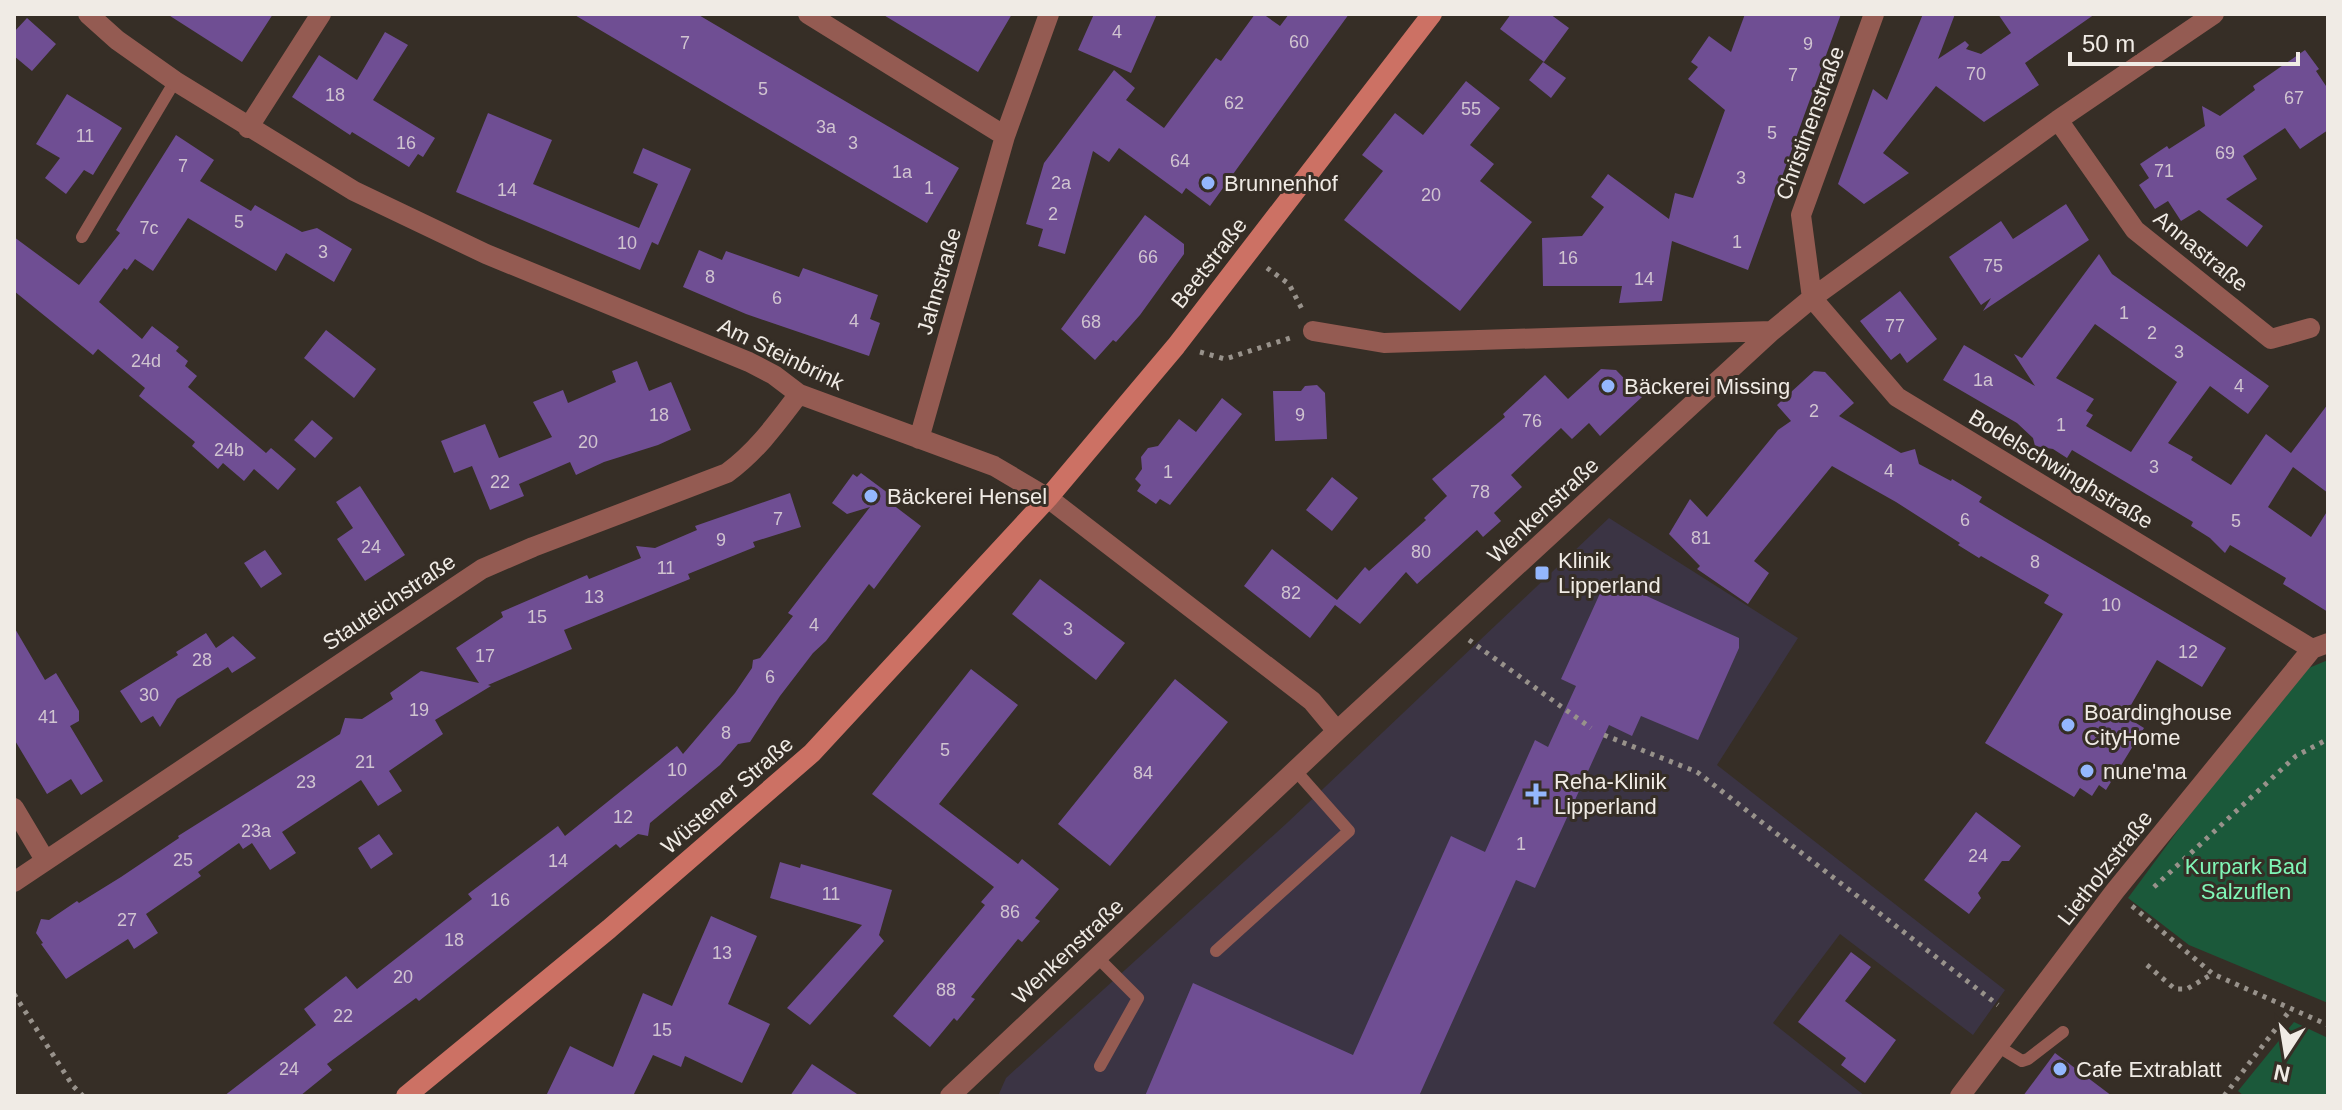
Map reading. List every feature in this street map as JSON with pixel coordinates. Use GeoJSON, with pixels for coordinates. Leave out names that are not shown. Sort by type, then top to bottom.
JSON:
{"type":"FeatureCollection","features":[{"type":"Feature","properties":{"kind":"main road","name":"Beetstraße"},"geometry":{"type":"LineString","coordinates":[[1048,498],[1176,346],[1432,14]]}},
{"type":"Feature","properties":{"kind":"main road","name":"Wüstener Straße"},"geometry":{"type":"LineString","coordinates":[[406,1096],[609,929],[812,753],[1048,498]]}},
{"type":"Feature","properties":{"kind":"street","name":"Am Steinbrink"},"geometry":{"type":"LineString","coordinates":[[88,14],[117,40],[175,81],[248,128],[367,197],[486,254],[749,362],[774,375],[799,394],[994,466],[1048,498],[1312,701],[1337,731]]}},
{"type":"Feature","properties":{"kind":"street"},"geometry":{"type":"LineString","coordinates":[[248,128],[321,14]]}},
{"type":"Feature","properties":{"kind":"street"},"geometry":{"type":"LineString","coordinates":[[808,14],[1005,136]]}},
{"type":"Feature","properties":{"kind":"street","name":"Jahnstraße"},"geometry":{"type":"LineString","coordinates":[[919,439],[1005,136],[1049,14]]}},
{"type":"Feature","properties":{"kind":"street","name":"Christinenstraße"},"geometry":{"type":"LineString","coordinates":[[1812,298],[1801,215],[1874,14]]}},
{"type":"Feature","properties":{"kind":"street","name":"Wenkenstraße"},"geometry":{"type":"LineString","coordinates":[[950,1096],[1295,770],[1772,331],[1812,298],[2058,120],[2214,14]]}},
{"type":"Feature","properties":{"kind":"street","name":"Annastraße"},"geometry":{"type":"LineString","coordinates":[[2058,120],[2135,230],[2271,339],[2310,328]]}},
{"type":"Feature","properties":{"kind":"street","name":"Bodelschwinghstraße"},"geometry":{"type":"LineString","coordinates":[[1812,298],[1897,397],[2320,646]]}},
{"type":"Feature","properties":{"kind":"street"},"geometry":{"type":"LineString","coordinates":[[1313,331],[1384,343],[1772,331]]}},
{"type":"Feature","properties":{"kind":"street","name":"Stauteichstraße"},"geometry":{"type":"LineString","coordinates":[[14,882],[482,569],[727,473],[760,445],[799,394]]}},
{"type":"Feature","properties":{"kind":"street","name":"Lietholzstraße"},"geometry":{"type":"LineString","coordinates":[[1960,1096],[2115,891],[2320,646]]}},
{"type":"Feature","properties":{"kind":"street"},"geometry":{"type":"LineString","coordinates":[[14,808],[45,860]]}},
{"type":"Feature","properties":{"kind":"lane"},"geometry":{"type":"LineString","coordinates":[[82,237],[175,81]]}},
{"type":"Feature","properties":{"kind":"lane"},"geometry":{"type":"LineString","coordinates":[[1216,951],[1349,831],[1295,770]]}},
{"type":"Feature","properties":{"kind":"lane"},"geometry":{"type":"LineString","coordinates":[[1097,957],[1138,998],[1100,1066]]}},
{"type":"Feature","properties":{"kind":"lane"},"geometry":{"type":"LineString","coordinates":[[1999,1047],[2022,1061],[2063,1032]]}},
{"type":"Feature","properties":{"kind":"path"},"geometry":{"type":"LineString","coordinates":[[1176,346],[1225,359],[1313,331]]}},
{"type":"Feature","properties":{"kind":"path"},"geometry":{"type":"LineString","coordinates":[[1454,625],[1468,639],[1591,728]]}},
{"type":"Feature","properties":{"kind":"path"},"geometry":{"type":"LineString","coordinates":[[1604,735],[1697,772],[2018,1020]]}},
{"type":"Feature","properties":{"kind":"path"},"geometry":{"type":"LineString","coordinates":[[2132,907],[2296,756],[2328,739]]}},
{"type":"Feature","properties":{"kind":"path"},"geometry":{"type":"LineString","coordinates":[[2115,891],[2213,974],[2328,1025]]}},
{"type":"Feature","properties":{"kind":"path"},"geometry":{"type":"LineString","coordinates":[[2147,965],[2175,989],[2187,989],[2213,974]]}},
{"type":"Feature","properties":{"kind":"path"},"geometry":{"type":"LineString","coordinates":[[14,994],[73,1086],[83,1096]]}},
{"type":"Feature","properties":{"kind":"path"},"geometry":{"type":"LineString","coordinates":[[2224,1096],[2291,1009]]}},
{"type":"Feature","properties":{"kind":"shaded area","name":"Reha-Klinik Lipperland"},"geometry":{"type":"Polygon","coordinates":[[[1609,518],[1798,638],[1717,765],[2005,990],[1973,1035],[1840,934],[1773,1023],[1865,1096],[998,1096],[1006,1078],[1287,823],[1609,518]]]}},
{"type":"Feature","properties":{"kind":"green space","name":"Kurpark Bad Salzuflen"},"geometry":{"type":"Polygon","coordinates":[[[2328,660],[2328,1003],[2189,945],[2128,898],[2304,670],[2328,660]]]}},
{"type":"Feature","properties":{"kind":"green space"},"geometry":{"type":"Polygon","coordinates":[[[2294,1022],[2328,1038],[2328,1096],[2244,1096],[2238,1091],[2294,1022]]]}},
{"type":"Feature","properties":{"kind":"building"},"geometry":{"type":"Polygon","coordinates":[[[167,14],[273,14],[242,62],[167,14]]]}},
{"type":"Feature","properties":{"kind":"building"},"geometry":{"type":"Polygon","coordinates":[[[573,14],[697,14],[959,168],[927,223],[573,14]]]}},
{"type":"Feature","properties":{"kind":"building"},"geometry":{"type":"Polygon","coordinates":[[[882,14],[1012,14],[978,72],[882,14]]]}},
{"type":"Feature","properties":{"kind":"building"},"geometry":{"type":"Polygon","coordinates":[[[1094,14],[1157,14],[1131,73],[1078,50],[1094,14]]]}},
{"type":"Feature","properties":{"kind":"building"},"geometry":{"type":"Polygon","coordinates":[[[1255,14],[1263,14],[1280,26],[1289,14],[1349,14],[1210,206],[1186,188],[1182,194],[1119,148],[1109,162],[1093,151],[1065,254],[1038,246],[1043,229],[1026,224],[1044,163],[1114,70],[1135,88],[1126,100],[1164,128],[1216,58],[1221,61],[1255,14]]]}},
{"type":"Feature","properties":{"kind":"building"},"geometry":{"type":"Polygon","coordinates":[[[1511,14],[1550,14],[1569,28],[1544,62],[1500,29],[1511,14]]]}},
{"type":"Feature","properties":{"kind":"building"},"geometry":{"type":"Polygon","coordinates":[[[1745,14],[1841,14],[1748,270],[1672,241],[1662,301],[1619,303],[1622,286],[1543,286],[1542,238],[1582,236],[1604,207],[1591,197],[1608,174],[1669,219],[1675,193],[1693,198],[1725,110],[1688,79],[1698,67],[1691,62],[1709,36],[1731,52],[1745,14]]]}},
{"type":"Feature","properties":{"kind":"building"},"geometry":{"type":"Polygon","coordinates":[[[1923,14],[1955,14],[1938,59],[1965,41],[1969,45],[1966,49],[1981,54],[2011,33],[1998,14],[2095,14],[2025,63],[2039,85],[1984,122],[1936,86],[1883,153],[1909,173],[1864,204],[1838,184],[1873,89],[1887,100],[1923,14]]]}},
{"type":"Feature","properties":{"kind":"building"},"geometry":{"type":"Polygon","coordinates":[[[27,18],[56,44],[32,71],[14,56],[14,32],[27,18]]]}},
{"type":"Feature","properties":{"kind":"building"},"geometry":{"type":"Polygon","coordinates":[[[385,32],[408,45],[373,100],[435,138],[423,157],[418,154],[409,167],[352,132],[350,135],[292,97],[319,55],[357,80],[385,32]]]}},
{"type":"Feature","properties":{"kind":"building"},"geometry":{"type":"Polygon","coordinates":[[[2305,50],[2319,69],[2316,71],[2328,89],[2328,130],[2300,149],[2285,128],[2243,156],[2257,179],[2226,199],[2263,226],[2247,247],[2199,210],[2181,221],[2168,201],[2155,209],[2139,185],[2149,178],[2140,164],[2205,126],[2202,106],[2220,116],[2255,90],[2253,86],[2305,50]]]}},
{"type":"Feature","properties":{"kind":"building"},"geometry":{"type":"Polygon","coordinates":[[[1543,62],[1566,78],[1551,98],[1529,80],[1543,62]]]}},
{"type":"Feature","properties":{"kind":"building"},"geometry":{"type":"Polygon","coordinates":[[[1466,81],[1500,108],[1470,145],[1494,164],[1480,181],[1532,222],[1460,311],[1344,220],[1383,171],[1362,155],[1395,113],[1423,135],[1466,81]]]}},
{"type":"Feature","properties":{"kind":"building"},"geometry":{"type":"Polygon","coordinates":[[[67,94],[122,128],[93,175],[84,170],[66,194],[45,178],[60,158],[36,144],[67,94]]]}},
{"type":"Feature","properties":{"kind":"building"},"geometry":{"type":"Polygon","coordinates":[[[488,113],[552,140],[533,184],[639,228],[658,184],[633,173],[643,148],[691,169],[658,245],[652,242],[640,270],[456,192],[488,113]]]}},
{"type":"Feature","properties":{"kind":"building"},"geometry":{"type":"Polygon","coordinates":[[[176,135],[214,160],[200,181],[251,211],[255,205],[302,232],[317,228],[352,249],[334,282],[286,253],[276,271],[188,218],[153,271],[135,259],[127,270],[124,268],[99,302],[142,339],[152,326],[179,347],[176,351],[188,361],[185,366],[197,376],[188,387],[266,453],[271,448],[296,469],[278,490],[254,469],[244,481],[223,463],[218,469],[192,446],[195,442],[139,396],[145,388],[98,349],[93,355],[14,291],[14,237],[79,285],[120,233],[116,230],[176,135]]]}},
{"type":"Feature","properties":{"kind":"building"},"geometry":{"type":"Polygon","coordinates":[[[2066,204],[2089,240],[1983,311],[1991,298],[1981,305],[1949,257],[2001,221],[2013,239],[2066,204]]]}},
{"type":"Feature","properties":{"kind":"building"},"geometry":{"type":"Polygon","coordinates":[[[1145,215],[1184,244],[1184,254],[1140,315],[1095,360],[1061,329],[1145,215]]]}},
{"type":"Feature","properties":{"kind":"building"},"geometry":{"type":"Polygon","coordinates":[[[699,250],[722,260],[726,251],[799,277],[803,268],[878,295],[870,319],[880,323],[869,356],[746,314],[683,287],[699,250]]]}},
{"type":"Feature","properties":{"kind":"building"},"geometry":{"type":"Polygon","coordinates":[[[2099,254],[2112,274],[2269,386],[2248,414],[2210,386],[2168,443],[2193,457],[2191,460],[2231,485],[2266,434],[2291,453],[2328,404],[2328,493],[2293,467],[2268,507],[2311,537],[2328,510],[2328,612],[2283,584],[2286,578],[2230,545],[2225,553],[2210,538],[2191,526],[2193,522],[2072,450],[2067,458],[2053,449],[2035,446],[2033,438],[2017,423],[1943,380],[1964,345],[2035,386],[2014,354],[2022,358],[2099,254]],[[2095,324],[2056,378],[2094,399],[2086,411],[2093,415],[2086,426],[2131,452],[2177,382],[2095,324]]]}},
{"type":"Feature","properties":{"kind":"building"},"geometry":{"type":"Polygon","coordinates":[[[1900,291],[1937,339],[1907,363],[1900,353],[1891,360],[1860,321],[1900,291]]]}},
{"type":"Feature","properties":{"kind":"building"},"geometry":{"type":"Polygon","coordinates":[[[326,330],[376,369],[354,398],[304,358],[326,330]]]}},
{"type":"Feature","properties":{"kind":"building"},"geometry":{"type":"Polygon","coordinates":[[[637,361],[649,391],[671,382],[691,430],[576,475],[570,462],[519,484],[524,496],[490,510],[472,466],[454,473],[441,441],[485,424],[499,458],[552,437],[533,402],[563,390],[568,403],[616,382],[612,371],[637,361]]]}},
{"type":"Feature","properties":{"kind":"building"},"geometry":{"type":"Polygon","coordinates":[[[1601,369],[1616,370],[1642,397],[1600,436],[1589,423],[1572,439],[1561,428],[1511,475],[1522,487],[1494,513],[1501,521],[1483,537],[1477,530],[1417,584],[1406,572],[1360,624],[1335,605],[1310,638],[1244,586],[1272,549],[1337,600],[1365,567],[1369,571],[1426,520],[1424,518],[1447,496],[1432,479],[1505,417],[1503,414],[1545,375],[1568,399],[1601,369]]]}},
{"type":"Feature","properties":{"kind":"building"},"geometry":{"type":"Polygon","coordinates":[[[1814,371],[1825,372],[1854,403],[1839,416],[1901,453],[1915,449],[1919,464],[1952,479],[1982,497],[1979,502],[2226,648],[2202,687],[2157,660],[2131,705],[2143,712],[2136,723],[2144,728],[2106,790],[2099,785],[2092,796],[2080,788],[2074,797],[1985,743],[2063,614],[2044,603],[2049,595],[1981,556],[1979,558],[1896,502],[1832,466],[1754,561],[1769,573],[1748,604],[1697,569],[1700,566],[1669,534],[1690,499],[1707,517],[1778,430],[1791,421],[1777,405],[1814,371]]]}},
{"type":"Feature","properties":{"kind":"building"},"geometry":{"type":"Polygon","coordinates":[[[1317,385],[1325,393],[1327,439],[1275,441],[1273,391],[1301,391],[1305,386],[1317,385]]]}},
{"type":"Feature","properties":{"kind":"building"},"geometry":{"type":"Polygon","coordinates":[[[1222,398],[1242,414],[1170,505],[1160,499],[1156,504],[1137,491],[1141,485],[1135,479],[1142,469],[1141,457],[1148,448],[1158,446],[1179,419],[1196,432],[1222,398]]]}},
{"type":"Feature","properties":{"kind":"building"},"geometry":{"type":"Polygon","coordinates":[[[312,420],[333,438],[315,458],[294,440],[312,420]]]}},
{"type":"Feature","properties":{"kind":"building"},"geometry":{"type":"Polygon","coordinates":[[[861,473],[896,499],[888,501],[921,526],[874,589],[869,584],[826,641],[813,653],[750,742],[738,744],[720,765],[650,823],[648,836],[638,834],[620,848],[616,844],[419,1001],[416,998],[327,1064],[332,1070],[300,1096],[224,1096],[316,1025],[304,1009],[346,976],[357,989],[472,899],[468,894],[558,826],[565,836],[677,746],[683,754],[735,693],[752,668],[753,660],[760,658],[793,616],[788,613],[870,507],[847,514],[832,503],[853,474],[857,477],[861,473]]]}},
{"type":"Feature","properties":{"kind":"building"},"geometry":{"type":"Polygon","coordinates":[[[1332,477],[1358,498],[1332,531],[1306,510],[1332,477]]]}},
{"type":"Feature","properties":{"kind":"building"},"geometry":{"type":"Polygon","coordinates":[[[360,486],[405,555],[365,581],[337,539],[353,528],[336,502],[360,486]]]}},
{"type":"Feature","properties":{"kind":"building"},"geometry":{"type":"Polygon","coordinates":[[[790,493],[801,527],[753,542],[755,547],[688,574],[690,579],[564,630],[572,649],[488,685],[491,686],[435,720],[443,734],[389,771],[402,791],[378,806],[361,780],[282,832],[296,853],[270,870],[252,843],[243,849],[239,843],[198,872],[201,876],[146,914],[158,933],[134,949],[128,939],[66,979],[41,944],[36,933],[41,919],[49,920],[121,877],[178,836],[340,734],[345,718],[362,719],[393,699],[390,693],[421,671],[479,683],[456,648],[503,617],[501,612],[587,575],[589,579],[641,558],[636,546],[655,548],[697,530],[695,526],[790,493]]]}},
{"type":"Feature","properties":{"kind":"building"},"geometry":{"type":"Polygon","coordinates":[[[265,550],[282,574],[261,588],[244,563],[265,550]]]}},
{"type":"Feature","properties":{"kind":"building"},"geometry":{"type":"Polygon","coordinates":[[[1607,578],[1739,638],[1739,648],[1698,740],[1641,716],[1632,736],[1609,725],[1535,888],[1516,880],[1419,1096],[1145,1096],[1193,983],[1353,1055],[1451,836],[1485,852],[1535,740],[1548,747],[1576,686],[1561,679],[1607,578]]]}},
{"type":"Feature","properties":{"kind":"building"},"geometry":{"type":"Polygon","coordinates":[[[1040,579],[1125,643],[1096,680],[1012,614],[1040,579]]]}},
{"type":"Feature","properties":{"kind":"building"},"geometry":{"type":"Polygon","coordinates":[[[14,627],[45,680],[56,673],[79,711],[79,721],[70,726],[103,781],[81,795],[71,779],[47,794],[14,739],[14,627]]]}},
{"type":"Feature","properties":{"kind":"building"},"geometry":{"type":"Polygon","coordinates":[[[206,633],[216,648],[233,636],[256,658],[232,673],[228,667],[177,699],[160,727],[153,716],[141,723],[120,691],[178,655],[176,652],[206,633]]]}},
{"type":"Feature","properties":{"kind":"building"},"geometry":{"type":"Polygon","coordinates":[[[971,669],[1018,705],[939,804],[1018,864],[1022,859],[1059,889],[1035,918],[1040,921],[1022,942],[1018,939],[971,997],[975,999],[930,1047],[893,1016],[985,905],[981,902],[994,887],[872,794],[971,669]]]}},
{"type":"Feature","properties":{"kind":"building"},"geometry":{"type":"Polygon","coordinates":[[[1175,679],[1228,722],[1110,866],[1058,824],[1175,679]]]}},
{"type":"Feature","properties":{"kind":"building"},"geometry":{"type":"Polygon","coordinates":[[[1976,812],[2021,846],[2009,861],[2002,861],[1978,893],[1981,898],[1969,914],[1924,880],[1976,812]]]}},
{"type":"Feature","properties":{"kind":"building"},"geometry":{"type":"Polygon","coordinates":[[[379,834],[393,854],[371,869],[358,848],[379,834]]]}},
{"type":"Feature","properties":{"kind":"building"},"geometry":{"type":"Polygon","coordinates":[[[780,862],[800,868],[801,864],[892,890],[879,935],[884,941],[810,1025],[787,1008],[862,925],[770,898],[780,862]]]}},
{"type":"Feature","properties":{"kind":"building"},"geometry":{"type":"Polygon","coordinates":[[[711,916],[757,936],[728,1004],[770,1024],[742,1083],[685,1056],[681,1067],[653,1055],[633,1096],[546,1096],[570,1046],[613,1067],[643,993],[672,1006],[711,916]]]}},
{"type":"Feature","properties":{"kind":"building"},"geometry":{"type":"Polygon","coordinates":[[[1851,952],[1871,967],[1845,1001],[1896,1040],[1865,1083],[1841,1065],[1846,1058],[1798,1022],[1851,952]]]}},
{"type":"Feature","properties":{"kind":"building","name":"Cafe Extrablatt"},"geometry":{"type":"Polygon","coordinates":[[[2055,1053],[2112,1096],[2023,1096],[2055,1053]]]}},
{"type":"Feature","properties":{"kind":"building"},"geometry":{"type":"Polygon","coordinates":[[[812,1064],[860,1096],[790,1096],[812,1064]]]}},
{"type":"Feature","properties":{"kind":"place","name":"Brunnenhof"},"geometry":{"type":"Point","coordinates":[1208,183]}},
{"type":"Feature","properties":{"kind":"place","name":"Bäckerei Missing"},"geometry":{"type":"Point","coordinates":[1608,386]}},
{"type":"Feature","properties":{"kind":"place","name":"Bäckerei Hensel"},"geometry":{"type":"Point","coordinates":[871,496]}},
{"type":"Feature","properties":{"kind":"place","name":"Klinik Lipperland"},"geometry":{"type":"Point","coordinates":[1542,573]}},
{"type":"Feature","properties":{"kind":"place","name":"Boardinghouse CityHome"},"geometry":{"type":"Point","coordinates":[2068,725]}},
{"type":"Feature","properties":{"kind":"place","name":"nune'ma"},"geometry":{"type":"Point","coordinates":[2087,771]}},
{"type":"Feature","properties":{"kind":"place","name":"Reha-Klinik Lipperland"},"geometry":{"type":"Point","coordinates":[1536,794]}},
{"type":"Feature","properties":{"kind":"place","name":"Cafe Extrablatt"},"geometry":{"type":"Point","coordinates":[2060,1069]}}]}
